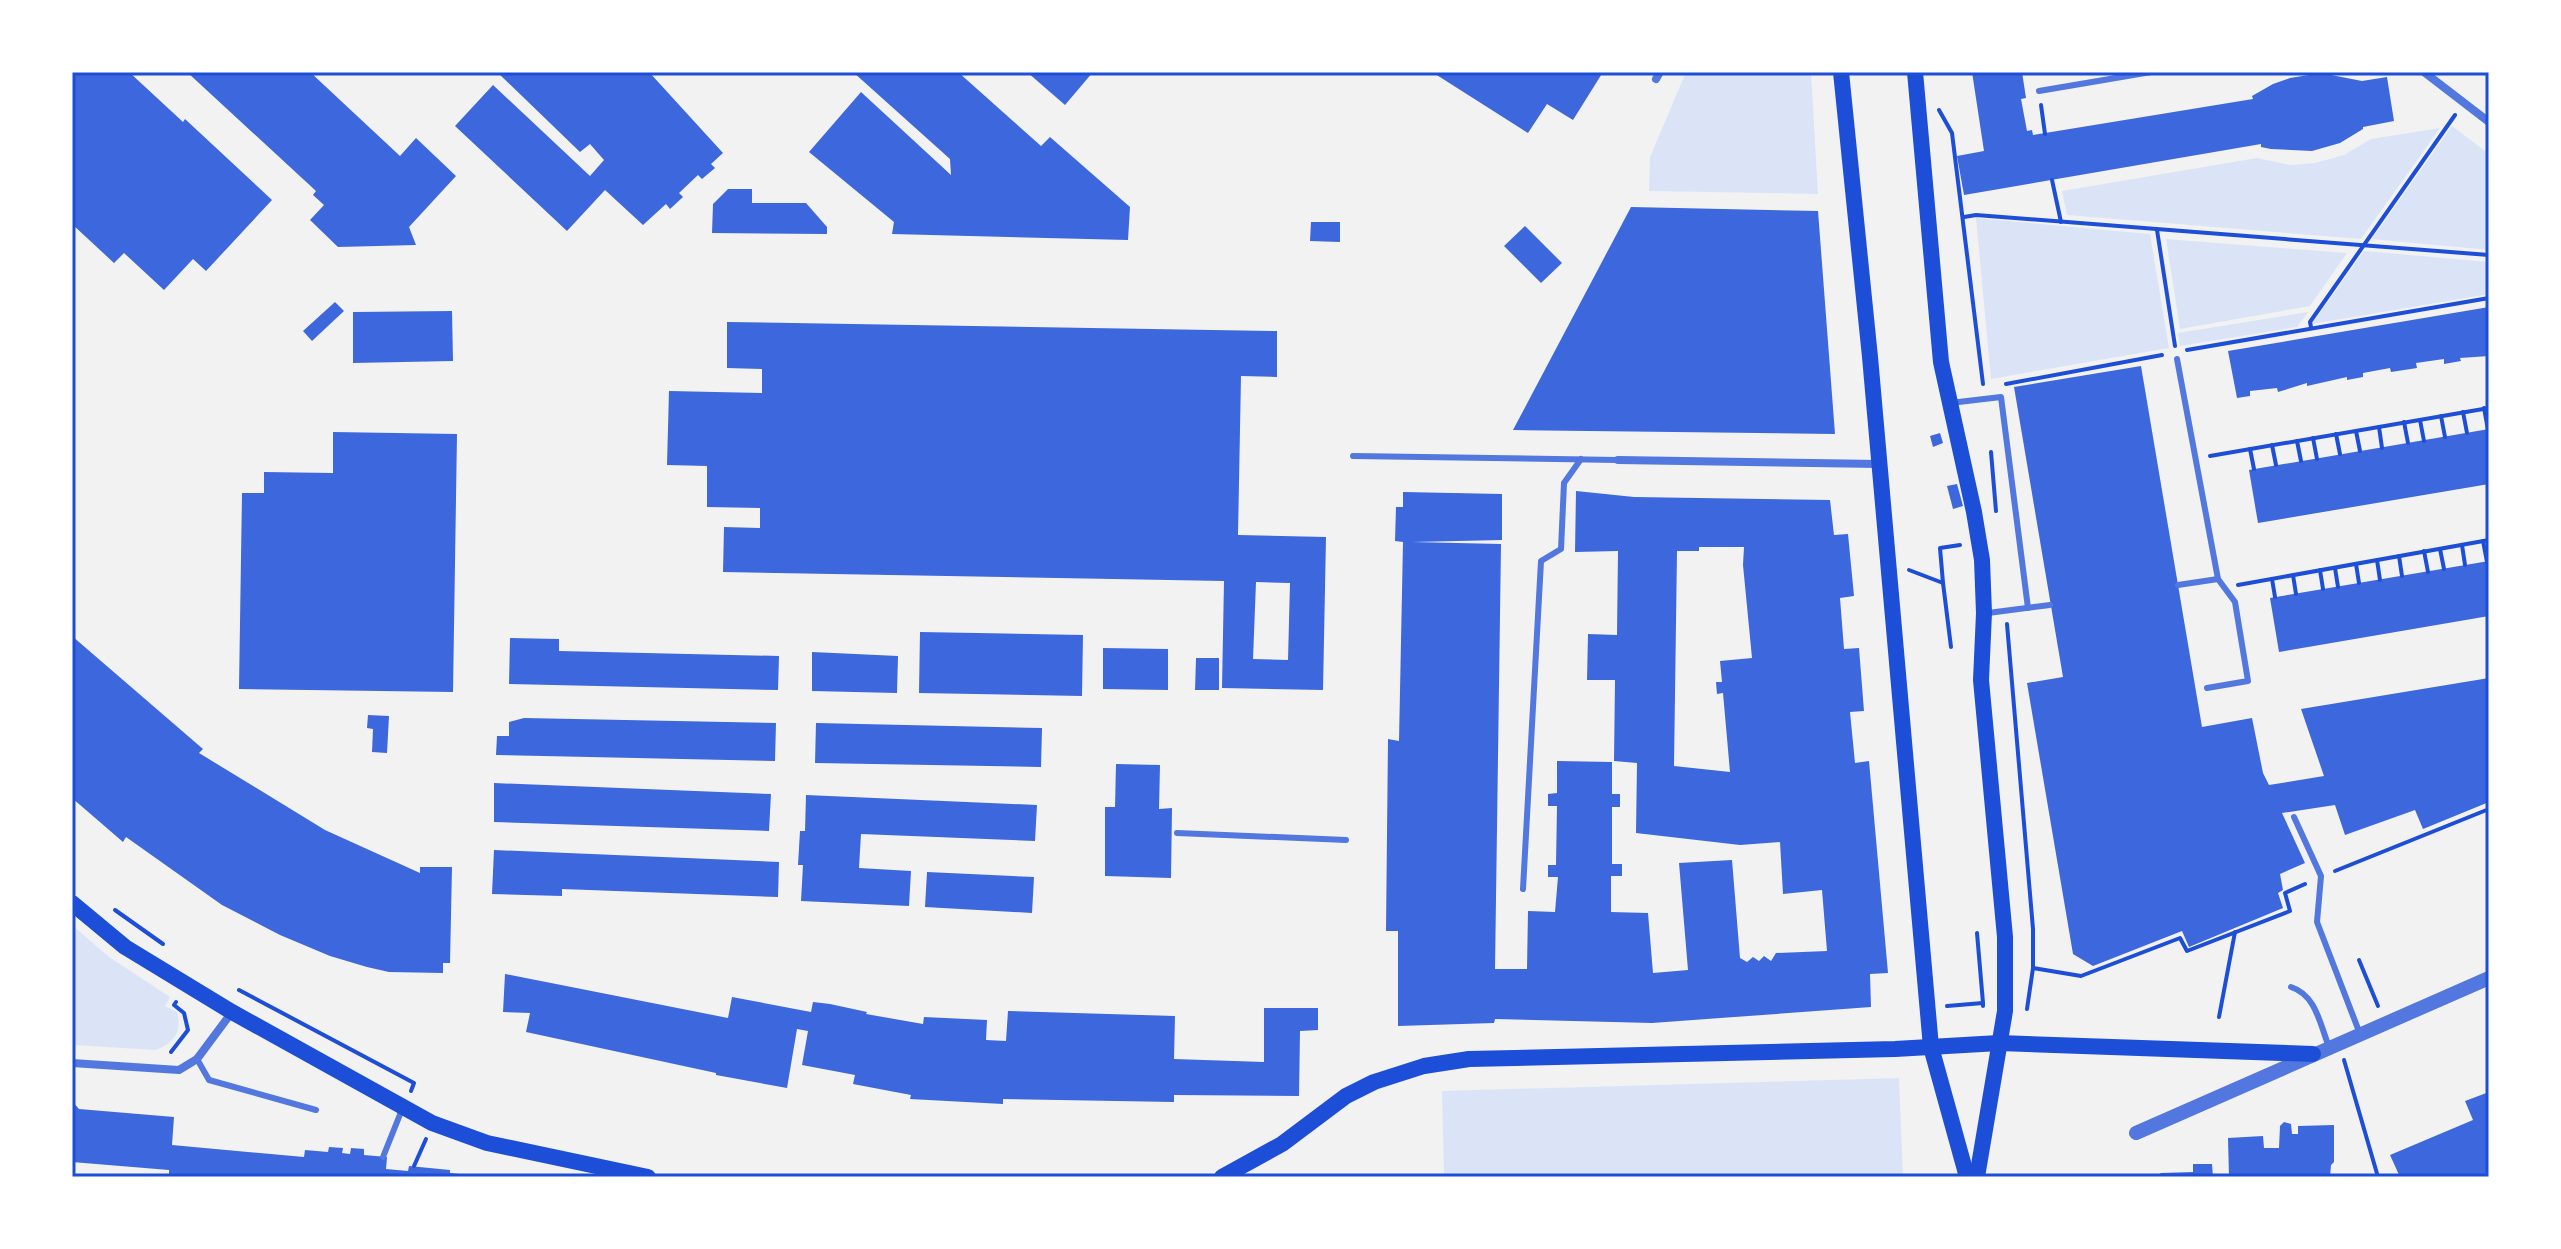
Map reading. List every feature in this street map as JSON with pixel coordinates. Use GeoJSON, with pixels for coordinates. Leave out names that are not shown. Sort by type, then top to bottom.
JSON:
{"type":"FeatureCollection","features":[{"type":"Feature","properties":{"kind":"main road"},"geometry":{"type":"LineString","coordinates":[[1841,72],[1931,1047],[1967,1177]]}},
{"type":"Feature","properties":{"kind":"main road"},"geometry":{"type":"LineString","coordinates":[[1915,72],[1939,340],[1982,560],[1984,613],[1981,680],[2005,937],[2005,1011],[1977,1177]]}},
{"type":"Feature","properties":{"kind":"main road"},"geometry":{"type":"LineString","coordinates":[[72,903],[125,947],[232,1012],[432,1123],[511,1149],[648,1177]]}},
{"type":"Feature","properties":{"kind":"main road"},"geometry":{"type":"LineString","coordinates":[[1222,1177],[1282,1144],[1346,1096],[1374,1082],[1424,1066],[1469,1059],[1999,1043],[2313,1054]]}},
{"type":"Feature","properties":{"kind":"street"},"geometry":{"type":"LineString","coordinates":[[2424,72],[2489,122]]}},
{"type":"Feature","properties":{"kind":"street"},"geometry":{"type":"LineString","coordinates":[[1618,460],[1879,464]]}},
{"type":"Feature","properties":{"kind":"street"},"geometry":{"type":"LineString","coordinates":[[2136,1133],[2489,978]]}},
{"type":"Feature","properties":{"kind":"street"},"geometry":{"type":"LineString","coordinates":[[72,1063],[179,1070],[197,1059],[232,1012]]}},
{"type":"Feature","properties":{"kind":"lane"},"geometry":{"type":"LineString","coordinates":[[2039,91],[2151,72]]}},
{"type":"Feature","properties":{"kind":"lane"},"geometry":{"type":"LineString","coordinates":[[2176,356],[2218,579],[2235,602],[2248,681],[2207,688]]}},
{"type":"Feature","properties":{"kind":"lane"},"geometry":{"type":"LineString","coordinates":[[1949,403],[2001,397],[2028,608]]}},
{"type":"Feature","properties":{"kind":"lane"},"geometry":{"type":"LineString","coordinates":[[1353,456],[1618,460]]}},
{"type":"Feature","properties":{"kind":"lane"},"geometry":{"type":"LineString","coordinates":[[1523,889],[1541,561],[1561,549],[1564,483],[1581,459]]}},
{"type":"Feature","properties":{"kind":"lane"},"geometry":{"type":"LineString","coordinates":[[2178,585],[2218,579]]}},
{"type":"Feature","properties":{"kind":"lane"},"geometry":{"type":"LineString","coordinates":[[1984,613],[2050,605]]}},
{"type":"Feature","properties":{"kind":"lane"},"geometry":{"type":"LineString","coordinates":[[2294,817],[2321,876],[2317,922],[2360,1034]]}},
{"type":"Feature","properties":{"kind":"lane"},"geometry":{"type":"LineString","coordinates":[[1177,833],[1346,840]]}},
{"type":"Feature","properties":{"kind":"lane"},"geometry":{"type":"LineString","coordinates":[[2291,987],[2306,994],[2312,1001],[2334,1045]]}},
{"type":"Feature","properties":{"kind":"lane"},"geometry":{"type":"LineString","coordinates":[[197,1059],[209,1080],[316,1110]]}},
{"type":"Feature","properties":{"kind":"lane"},"geometry":{"type":"LineString","coordinates":[[383,1157],[403,1107]]}},
{"type":"Feature","properties":{"kind":"path"},"geometry":{"type":"LineString","coordinates":[[2039,91],[2045,134]]}},
{"type":"Feature","properties":{"kind":"path"},"geometry":{"type":"LineString","coordinates":[[2311,327],[2310,322],[2361,245],[2464,103]]}},
{"type":"Feature","properties":{"kind":"path"},"geometry":{"type":"LineString","coordinates":[[2052,180],[2061,222]]}},
{"type":"Feature","properties":{"kind":"path"},"geometry":{"type":"LineString","coordinates":[[1964,217],[1976,215],[2489,255]]}},
{"type":"Feature","properties":{"kind":"path"},"geometry":{"type":"LineString","coordinates":[[2157,230],[2176,356]]}},
{"type":"Feature","properties":{"kind":"path"},"geometry":{"type":"LineString","coordinates":[[1984,387],[2176,356],[2277,333],[2489,298]]}},
{"type":"Feature","properties":{"kind":"path"},"geometry":{"type":"LineString","coordinates":[[2443,305],[2445,314]]}},
{"type":"Feature","properties":{"kind":"path"},"geometry":{"type":"LineString","coordinates":[[2348,321],[2350,330]]}},
{"type":"Feature","properties":{"kind":"path"},"geometry":{"type":"LineString","coordinates":[[2277,333],[2279,343]]}},
{"type":"Feature","properties":{"kind":"path"},"geometry":{"type":"LineString","coordinates":[[2196,458],[2487,408],[2488,430]]}},
{"type":"Feature","properties":{"kind":"path"},"geometry":{"type":"LineString","coordinates":[[2463,412],[2467,433]]}},
{"type":"Feature","properties":{"kind":"path"},"geometry":{"type":"LineString","coordinates":[[2441,416],[2445,437]]}},
{"type":"Feature","properties":{"kind":"path"},"geometry":{"type":"LineString","coordinates":[[2420,420],[2424,441]]}},
{"type":"Feature","properties":{"kind":"path"},"geometry":{"type":"LineString","coordinates":[[2404,422],[2408,443]]}},
{"type":"Feature","properties":{"kind":"path"},"geometry":{"type":"LineString","coordinates":[[2379,427],[2382,448]]}},
{"type":"Feature","properties":{"kind":"path"},"geometry":{"type":"LineString","coordinates":[[2356,431],[2360,451]]}},
{"type":"Feature","properties":{"kind":"path"},"geometry":{"type":"LineString","coordinates":[[2336,434],[2340,454]]}},
{"type":"Feature","properties":{"kind":"path"},"geometry":{"type":"LineString","coordinates":[[2313,438],[2317,459]]}},
{"type":"Feature","properties":{"kind":"path"},"geometry":{"type":"LineString","coordinates":[[2297,441],[2301,461]]}},
{"type":"Feature","properties":{"kind":"path"},"geometry":{"type":"LineString","coordinates":[[2272,445],[2276,465]]}},
{"type":"Feature","properties":{"kind":"path"},"geometry":{"type":"LineString","coordinates":[[2250,449],[2254,469]]}},
{"type":"Feature","properties":{"kind":"path"},"geometry":{"type":"LineString","coordinates":[[2224,587],[2486,540],[2487,562]]}},
{"type":"Feature","properties":{"kind":"path"},"geometry":{"type":"LineString","coordinates":[[1951,647],[1940,548],[1965,544],[1969,561],[1982,560]]}},
{"type":"Feature","properties":{"kind":"path"},"geometry":{"type":"LineString","coordinates":[[2462,545],[2465,565]]}},
{"type":"Feature","properties":{"kind":"path"},"geometry":{"type":"LineString","coordinates":[[2440,549],[2444,569]]}},
{"type":"Feature","properties":{"kind":"path"},"geometry":{"type":"LineString","coordinates":[[2424,551],[2428,572]]}},
{"type":"Feature","properties":{"kind":"path"},"geometry":{"type":"LineString","coordinates":[[2399,556],[2402,576]]}},
{"type":"Feature","properties":{"kind":"path"},"geometry":{"type":"LineString","coordinates":[[2377,560],[2380,580]]}},
{"type":"Feature","properties":{"kind":"path"},"geometry":{"type":"LineString","coordinates":[[2356,564],[2359,583]]}},
{"type":"Feature","properties":{"kind":"path"},"geometry":{"type":"LineString","coordinates":[[2335,568],[2338,587]]}},
{"type":"Feature","properties":{"kind":"path"},"geometry":{"type":"LineString","coordinates":[[1890,584],[1903,583],[1903,569],[1943,583]]}},
{"type":"Feature","properties":{"kind":"path"},"geometry":{"type":"LineString","coordinates":[[2320,570],[2323,589]]}},
{"type":"Feature","properties":{"kind":"path"},"geometry":{"type":"LineString","coordinates":[[2293,575],[2296,594]]}},
{"type":"Feature","properties":{"kind":"path"},"geometry":{"type":"LineString","coordinates":[[2272,579],[2275,597]]}},
{"type":"Feature","properties":{"kind":"path"},"geometry":{"type":"LineString","coordinates":[[2033,968],[2081,976],[2118,959],[2180,938],[2187,951],[2257,921],[2290,911],[2285,893],[2321,876],[2489,809]]}},
{"type":"Feature","properties":{"kind":"path"},"geometry":{"type":"LineString","coordinates":[[106,904],[164,945]]}},
{"type":"Feature","properties":{"kind":"path"},"geometry":{"type":"LineString","coordinates":[[2219,1017],[2235,932]]}},
{"type":"Feature","properties":{"kind":"path"},"geometry":{"type":"LineString","coordinates":[[1977,933],[1983,1009],[2026,1012]]}},
{"type":"Feature","properties":{"kind":"path"},"geometry":{"type":"LineString","coordinates":[[2359,960],[2385,1023]]}},
{"type":"Feature","properties":{"kind":"path"},"geometry":{"type":"LineString","coordinates":[[234,988],[414,1083],[403,1107]]}},
{"type":"Feature","properties":{"kind":"path"},"geometry":{"type":"LineString","coordinates":[[1928,1008],[1983,1003]]}},
{"type":"Feature","properties":{"kind":"path"},"geometry":{"type":"LineString","coordinates":[[166,1069],[170,1053],[188,1030],[184,1013],[174,1005]]}},
{"type":"Feature","properties":{"kind":"path"},"geometry":{"type":"LineString","coordinates":[[2334,1045],[2378,1177]]}},
{"type":"Feature","properties":{"kind":"path"},"geometry":{"type":"LineString","coordinates":[[414,1166],[432,1123]]}},
{"type":"Feature","properties":{"kind":"shaded area"},"geometry":{"type":"Polygon","coordinates":[[[1686,72],[1811,72],[1818,194],[1649,191],[1650,157],[1686,72]]]}},
{"type":"Feature","properties":{"kind":"shaded area"},"geometry":{"type":"Polygon","coordinates":[[[2452,126],[2489,154],[2489,250],[2372,239],[2452,126]]]}},
{"type":"Feature","properties":{"kind":"shaded area"},"geometry":{"type":"Polygon","coordinates":[[[2440,128],[2361,239],[2067,215],[2062,191],[2257,158],[2291,165],[2315,163],[2344,155],[2371,139],[2440,128]]]}},
{"type":"Feature","properties":{"kind":"shaded area"},"geometry":{"type":"Polygon","coordinates":[[[1976,218],[2150,234],[2169,348],[1991,379],[1976,218]]]}},
{"type":"Feature","properties":{"kind":"shaded area"},"geometry":{"type":"Polygon","coordinates":[[[2166,239],[2347,253],[2310,306],[2180,329],[2166,239]]]}},
{"type":"Feature","properties":{"kind":"shaded area"},"geometry":{"type":"Polygon","coordinates":[[[2364,251],[2489,262],[2489,294],[2312,324],[2364,251]]]}},
{"type":"Feature","properties":{"kind":"shaded area"},"geometry":{"type":"Polygon","coordinates":[[[2308,312],[2297,327],[2180,346],[2178,333],[2308,312]]]}},
{"type":"Feature","properties":{"kind":"shaded area"},"geometry":{"type":"Polygon","coordinates":[[[72,925],[109,957],[170,997],[165,1006],[177,1012],[178,1031],[168,1044],[156,1050],[72,1045],[72,925]]]}},
{"type":"Feature","properties":{"kind":"shaded area"},"geometry":{"type":"Polygon","coordinates":[[[1899,1078],[1903,1177],[1444,1177],[1442,1091],[1899,1078]]]}},
{"type":"Feature","properties":{"kind":"building"},"geometry":{"type":"Polygon","coordinates":[[[72,72],[129,72],[272,200],[206,271],[193,259],[164,290],[124,253],[114,263],[72,224],[72,72]]]}},
{"type":"Feature","properties":{"kind":"building"},"geometry":{"type":"Polygon","coordinates":[[[187,72],[310,72],[400,156],[416,138],[456,176],[409,227],[416,245],[338,247],[310,220],[324,205],[313,195],[316,191],[187,72]]]}},
{"type":"Feature","properties":{"kind":"building"},"geometry":{"type":"Polygon","coordinates":[[[497,72],[649,72],[723,153],[711,164],[715,168],[702,179],[698,175],[679,193],[683,197],[670,209],[666,204],[643,225],[605,190],[567,231],[455,126],[493,85],[590,176],[604,160],[590,144],[580,152],[497,72]]]}},
{"type":"Feature","properties":{"kind":"building"},"geometry":{"type":"Polygon","coordinates":[[[853,72],[958,72],[1041,146],[1050,137],[1130,207],[1128,240],[892,234],[894,222],[809,152],[861,92],[951,175],[950,159],[853,72]]]}},
{"type":"Feature","properties":{"kind":"building"},"geometry":{"type":"Polygon","coordinates":[[[1027,72],[1093,72],[1065,105],[1027,72]]]}},
{"type":"Feature","properties":{"kind":"building"},"geometry":{"type":"Polygon","coordinates":[[[1432,72],[1603,72],[1573,120],[1547,104],[1528,133],[1432,72]]]}},
{"type":"Feature","properties":{"kind":"building"},"geometry":{"type":"Polygon","coordinates":[[[1972,72],[2022,72],[2026,98],[2021,99],[2027,131],[2032,130],[2033,135],[2253,99],[2252,96],[2273,84],[2321,73],[2362,81],[2387,77],[2394,121],[2363,127],[2340,143],[2312,151],[2271,149],[2261,147],[2261,144],[1964,195],[1957,156],[1984,151],[1972,72]]]}},
{"type":"Feature","properties":{"kind":"building"},"geometry":{"type":"Polygon","coordinates":[[[728,189],[752,189],[752,203],[806,203],[827,227],[827,234],[712,233],[713,204],[728,189]]]}},
{"type":"Feature","properties":{"kind":"building"},"geometry":{"type":"Polygon","coordinates":[[[1631,207],[1818,211],[1835,434],[1513,430],[1631,207]]]}},
{"type":"Feature","properties":{"kind":"building"},"geometry":{"type":"Polygon","coordinates":[[[1311,222],[1340,222],[1340,242],[1310,241],[1311,222]]]}},
{"type":"Feature","properties":{"kind":"building"},"geometry":{"type":"Polygon","coordinates":[[[1525,226],[1562,263],[1541,283],[1504,246],[1525,226]]]}},
{"type":"Feature","properties":{"kind":"building"},"geometry":{"type":"Polygon","coordinates":[[[335,302],[344,311],[312,341],[303,331],[335,302]]]}},
{"type":"Feature","properties":{"kind":"building"},"geometry":{"type":"Polygon","coordinates":[[[2489,307],[2489,356],[2460,358],[2461,361],[2444,364],[2444,359],[2416,363],[2417,368],[2391,372],[2390,368],[2363,373],[2363,377],[2347,380],[2347,377],[2307,386],[2307,383],[2278,392],[2277,388],[2250,391],[2250,396],[2237,398],[2228,351],[2489,307]]]}},
{"type":"Feature","properties":{"kind":"building"},"geometry":{"type":"Polygon","coordinates":[[[452,311],[453,361],[353,363],[353,312],[452,311]]]}},
{"type":"Feature","properties":{"kind":"building"},"geometry":{"type":"Polygon","coordinates":[[[727,322],[1277,331],[1277,377],[1241,376],[1238,535],[1326,537],[1323,690],[1222,688],[1224,581],[723,572],[724,527],[760,528],[760,508],[707,507],[707,466],[667,465],[669,391],[762,393],[762,369],[727,368],[727,322]],[[1256,582],[1253,659],[1288,660],[1290,583],[1256,582]]]}},
{"type":"Feature","properties":{"kind":"building"},"geometry":{"type":"Polygon","coordinates":[[[2141,366],[2202,727],[2252,718],[2263,773],[2269,785],[2324,776],[2301,709],[2489,678],[2489,802],[2423,829],[2415,810],[2345,835],[2335,805],[2282,813],[2305,863],[2280,874],[2283,890],[2278,893],[2283,908],[2189,947],[2182,931],[2093,966],[2073,954],[2027,683],[2063,677],[2014,387],[2141,366]]]}},
{"type":"Feature","properties":{"kind":"building"},"geometry":{"type":"Polygon","coordinates":[[[2489,429],[2489,484],[2258,523],[2249,470],[2489,429]]]}},
{"type":"Feature","properties":{"kind":"building"},"geometry":{"type":"Polygon","coordinates":[[[333,432],[457,434],[453,692],[239,689],[242,493],[264,493],[264,472],[333,473],[333,432]]]}},
{"type":"Feature","properties":{"kind":"building"},"geometry":{"type":"Polygon","coordinates":[[[1940,433],[1943,443],[1933,447],[1930,436],[1940,433]]]}},
{"type":"Feature","properties":{"kind":"building"},"geometry":{"type":"Polygon","coordinates":[[[1957,484],[1963,506],[1953,509],[1947,486],[1957,484]]]}},
{"type":"Feature","properties":{"kind":"building"},"geometry":{"type":"Polygon","coordinates":[[[1576,491],[1634,497],[1830,500],[1834,535],[1848,534],[1854,596],[1840,598],[1844,649],[1859,648],[1864,711],[1850,712],[1855,763],[1869,761],[1888,973],[1870,974],[1871,1007],[1652,1023],[1495,1019],[1494,1023],[1398,1026],[1398,931],[1386,931],[1388,739],[1399,741],[1403,542],[1395,541],[1396,507],[1403,507],[1403,492],[1502,494],[1502,540],[1412,542],[1501,544],[1495,969],[1527,969],[1528,911],[1555,912],[1558,877],[1548,877],[1548,865],[1556,865],[1557,806],[1548,806],[1548,794],[1557,793],[1557,761],[1612,762],[1612,794],[1620,794],[1620,807],[1612,807],[1612,864],[1622,864],[1622,876],[1611,876],[1611,912],[1648,913],[1653,973],[1688,970],[1679,863],[1732,860],[1740,958],[1747,962],[1753,957],[1759,961],[1764,956],[1771,961],[1776,953],[1827,951],[1822,890],[1783,894],[1780,842],[1740,845],[1636,833],[1637,763],[1614,761],[1615,680],[1587,680],[1588,634],[1617,635],[1618,551],[1575,552],[1576,491]],[[1699,547],[1699,551],[1677,551],[1674,766],[1730,772],[1723,693],[1717,694],[1716,682],[1722,682],[1720,661],[1752,658],[1744,547],[1699,547]]]}},
{"type":"Feature","properties":{"kind":"building"},"geometry":{"type":"Polygon","coordinates":[[[2489,561],[2489,616],[2279,652],[2270,598],[2489,561]]]}},
{"type":"Feature","properties":{"kind":"building"},"geometry":{"type":"Polygon","coordinates":[[[920,632],[1083,635],[1082,696],[919,693],[920,632]]]}},
{"type":"Feature","properties":{"kind":"building"},"geometry":{"type":"Polygon","coordinates":[[[72,636],[203,749],[199,753],[325,830],[420,873],[420,867],[452,867],[450,963],[443,963],[443,973],[389,972],[367,967],[330,956],[280,935],[222,905],[126,837],[123,842],[72,798],[72,636]]]}},
{"type":"Feature","properties":{"kind":"building"},"geometry":{"type":"Polygon","coordinates":[[[510,638],[559,639],[559,651],[779,656],[778,690],[509,684],[510,638]]]}},
{"type":"Feature","properties":{"kind":"building"},"geometry":{"type":"Polygon","coordinates":[[[1103,648],[1168,649],[1168,690],[1103,689],[1103,648]]]}},
{"type":"Feature","properties":{"kind":"building"},"geometry":{"type":"Polygon","coordinates":[[[812,652],[898,656],[897,693],[812,691],[812,652]]]}},
{"type":"Feature","properties":{"kind":"building"},"geometry":{"type":"Polygon","coordinates":[[[1196,658],[1219,658],[1219,690],[1195,690],[1196,658]]]}},
{"type":"Feature","properties":{"kind":"building"},"geometry":{"type":"Polygon","coordinates":[[[368,715],[389,716],[387,753],[372,752],[373,729],[367,728],[368,715]]]}},
{"type":"Feature","properties":{"kind":"building"},"geometry":{"type":"Polygon","coordinates":[[[524,718],[776,723],[775,761],[496,755],[497,736],[509,736],[509,722],[524,718]]]}},
{"type":"Feature","properties":{"kind":"building"},"geometry":{"type":"Polygon","coordinates":[[[816,723],[1042,728],[1041,767],[815,763],[816,723]]]}},
{"type":"Feature","properties":{"kind":"building"},"geometry":{"type":"Polygon","coordinates":[[[1116,764],[1160,765],[1159,809],[1172,808],[1171,878],[1105,876],[1105,807],[1115,807],[1116,764]]]}},
{"type":"Feature","properties":{"kind":"building"},"geometry":{"type":"Polygon","coordinates":[[[494,783],[771,794],[769,831],[494,822],[494,783]]]}},
{"type":"Feature","properties":{"kind":"building"},"geometry":{"type":"Polygon","coordinates":[[[806,795],[1037,805],[1035,841],[861,834],[859,868],[911,871],[909,906],[801,901],[803,865],[798,865],[800,831],[805,831],[806,795]]]}},
{"type":"Feature","properties":{"kind":"building"},"geometry":{"type":"Polygon","coordinates":[[[494,850],[779,862],[778,897],[562,889],[562,896],[492,894],[494,850]]]}},
{"type":"Feature","properties":{"kind":"building"},"geometry":{"type":"Polygon","coordinates":[[[927,872],[1034,877],[1032,913],[925,907],[927,872]]]}},
{"type":"Feature","properties":{"kind":"building"},"geometry":{"type":"Polygon","coordinates":[[[505,974],[728,1018],[732,997],[811,1012],[813,1002],[830,1004],[923,1024],[924,1017],[987,1020],[986,1040],[1006,1041],[1008,1011],[1175,1016],[1174,1059],[1264,1062],[1264,1008],[1318,1008],[1318,1030],[1300,1031],[1299,1096],[1174,1095],[1174,1102],[1003,1099],[1003,1104],[910,1099],[911,1095],[853,1084],[855,1075],[802,1065],[808,1031],[797,1029],[787,1088],[526,1032],[530,1013],[503,1012],[505,974]]]}},
{"type":"Feature","properties":{"kind":"building"},"geometry":{"type":"Polygon","coordinates":[[[2489,1092],[2489,1172],[2478,1177],[2400,1177],[2390,1155],[2473,1120],[2465,1101],[2489,1092]]]}},
{"type":"Feature","properties":{"kind":"building"},"geometry":{"type":"Polygon","coordinates":[[[72,1101],[79,1109],[174,1117],[172,1145],[304,1157],[305,1150],[328,1152],[329,1147],[343,1148],[342,1153],[350,1154],[351,1148],[364,1149],[364,1155],[387,1157],[386,1169],[408,1171],[409,1166],[450,1170],[450,1173],[469,1177],[169,1177],[169,1170],[72,1162],[72,1101]]]}},
{"type":"Feature","properties":{"kind":"building"},"geometry":{"type":"Polygon","coordinates":[[[2284,1122],[2291,1124],[2292,1134],[2298,1134],[2298,1126],[2334,1125],[2334,1162],[2330,1177],[2229,1177],[2228,1138],[2263,1136],[2264,1148],[2279,1148],[2280,1126],[2284,1122]]]}},
{"type":"Feature","properties":{"kind":"building"},"geometry":{"type":"Polygon","coordinates":[[[2193,1164],[2212,1164],[2213,1177],[2155,1177],[2161,1173],[2193,1172],[2193,1164]]]}}]}
